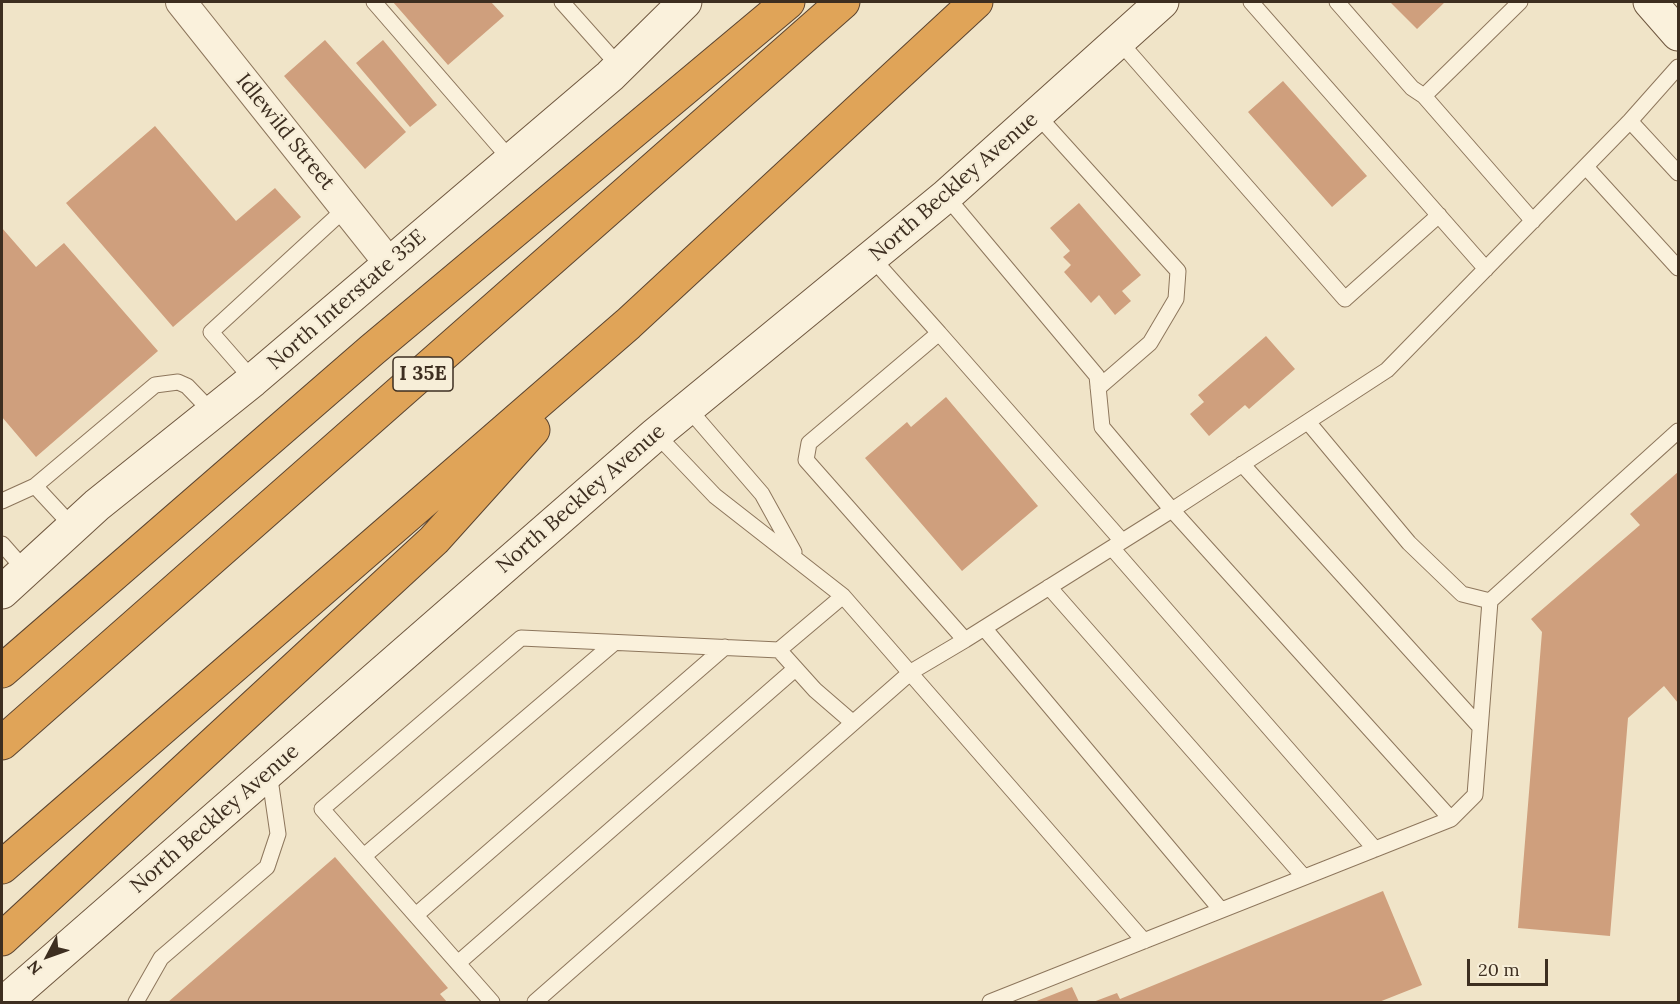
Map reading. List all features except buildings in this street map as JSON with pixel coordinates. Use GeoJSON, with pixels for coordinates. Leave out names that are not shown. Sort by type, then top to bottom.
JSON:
{"type":"FeatureCollection","features":[{"type":"Feature","properties":{"kind":"highway"},"geometry":{"type":"LineString","coordinates":[[2,671],[363,357],[788,2]]}},
{"type":"Feature","properties":{"kind":"highway","name":"I 35E"},"geometry":{"type":"LineString","coordinates":[[2,743],[632,191],[843,2]]}},
{"type":"Feature","properties":{"kind":"highway"},"geometry":{"type":"LineString","coordinates":[[2,867],[628,324],[976,2]]}},
{"type":"Feature","properties":{"kind":"highway"},"geometry":{"type":"LineString","coordinates":[[2,939],[434,540],[628,324]]}},
{"type":"Feature","properties":{"kind":"main road","name":"North Interstate 35E"},"geometry":{"type":"LineString","coordinates":[[2,592],[73,527],[253,380],[511,160],[619,66],[686,2]]}},
{"type":"Feature","properties":{"kind":"main road","name":"North Beckley Avenue"},"geometry":{"type":"LineString","coordinates":[[19,998],[269,772],[656,434],[946,196],[1038,116],[1162,2]]}},
{"type":"Feature","properties":{"kind":"main road"},"geometry":{"type":"LineString","coordinates":[[1650,2],[1678,34]]}},
{"type":"Feature","properties":{"kind":"street","name":"Idlewild Street"},"geometry":{"type":"LineString","coordinates":[[181,2],[389,263]]}},
{"type":"Feature","properties":{"kind":"lane"},"geometry":{"type":"LineString","coordinates":[[374,2],[511,160]]}},
{"type":"Feature","properties":{"kind":"lane"},"geometry":{"type":"LineString","coordinates":[[562,2],[619,66]]}},
{"type":"Feature","properties":{"kind":"lane"},"geometry":{"type":"LineString","coordinates":[[1251,2],[1486,269]]}},
{"type":"Feature","properties":{"kind":"lane"},"geometry":{"type":"LineString","coordinates":[[1337,2],[1412,88],[1424,96],[1533,221]]}},
{"type":"Feature","properties":{"kind":"lane"},"geometry":{"type":"LineString","coordinates":[[1424,96],[1520,2]]}},
{"type":"Feature","properties":{"kind":"lane"},"geometry":{"type":"LineString","coordinates":[[1119,41],[1345,299],[1438,215]]}},
{"type":"Feature","properties":{"kind":"lane"},"geometry":{"type":"LineString","coordinates":[[535,1002],[910,672],[1172,510],[1388,370],[1586,167],[1678,67]]}},
{"type":"Feature","properties":{"kind":"lane"},"geometry":{"type":"LineString","coordinates":[[1038,116],[1178,271],[1176,299],[1150,343],[1098,388]]}},
{"type":"Feature","properties":{"kind":"lane"},"geometry":{"type":"LineString","coordinates":[[1630,121],[1678,173]]}},
{"type":"Feature","properties":{"kind":"lane"},"geometry":{"type":"LineString","coordinates":[[1586,167],[1678,268]]}},
{"type":"Feature","properties":{"kind":"lane"},"geometry":{"type":"LineString","coordinates":[[946,196],[1097,376],[1102,427],[1172,510],[1451,819]]}},
{"type":"Feature","properties":{"kind":"lane"},"geometry":{"type":"LineString","coordinates":[[253,380],[211,332],[346,208]]}},
{"type":"Feature","properties":{"kind":"lane"},"geometry":{"type":"LineString","coordinates":[[872,258],[939,333],[1375,849]]}},
{"type":"Feature","properties":{"kind":"lane"},"geometry":{"type":"LineString","coordinates":[[939,333],[809,443],[806,460],[965,640]]}},
{"type":"Feature","properties":{"kind":"lane"},"geometry":{"type":"LineString","coordinates":[[2,501],[35,486],[155,385],[178,382],[188,386],[213,413]]}},
{"type":"Feature","properties":{"kind":"lane"},"geometry":{"type":"LineString","coordinates":[[687,407],[762,494],[796,557]]}},
{"type":"Feature","properties":{"kind":"lane"},"geometry":{"type":"LineString","coordinates":[[1308,422],[1409,543],[1462,594],[1490,601]]}},
{"type":"Feature","properties":{"kind":"lane"},"geometry":{"type":"LineString","coordinates":[[990,1002],[1451,819],[1475,795],[1490,601],[1678,431]]}},
{"type":"Feature","properties":{"kind":"lane"},"geometry":{"type":"LineString","coordinates":[[656,434],[715,496],[843,596],[1144,941]]}},
{"type":"Feature","properties":{"kind":"lane"},"geometry":{"type":"LineString","coordinates":[[1242,464],[1480,727]]}},
{"type":"Feature","properties":{"kind":"lane"},"geometry":{"type":"LineString","coordinates":[[35,486],[73,527]]}},
{"type":"Feature","properties":{"kind":"lane"},"geometry":{"type":"LineString","coordinates":[[2,544],[25,570]]}},
{"type":"Feature","properties":{"kind":"lane"},"geometry":{"type":"LineString","coordinates":[[1049,587],[1304,877]]}},
{"type":"Feature","properties":{"kind":"lane"},"geometry":{"type":"LineString","coordinates":[[492,1002],[322,809],[521,638],[780,650],[843,596]]}},
{"type":"Feature","properties":{"kind":"lane"},"geometry":{"type":"LineString","coordinates":[[984,628],[1221,910]]}},
{"type":"Feature","properties":{"kind":"lane"},"geometry":{"type":"LineString","coordinates":[[364,856],[614,642]]}},
{"type":"Feature","properties":{"kind":"lane"},"geometry":{"type":"LineString","coordinates":[[416,915],[725,646]]}},
{"type":"Feature","properties":{"kind":"lane"},"geometry":{"type":"LineString","coordinates":[[780,650],[795,669],[852,722]]}},
{"type":"Feature","properties":{"kind":"lane"},"geometry":{"type":"LineString","coordinates":[[458,963],[795,669]]}},
{"type":"Feature","properties":{"kind":"lane"},"geometry":{"type":"LineString","coordinates":[[136,1002],[161,958],[267,867],[278,834],[269,772]]}}]}
